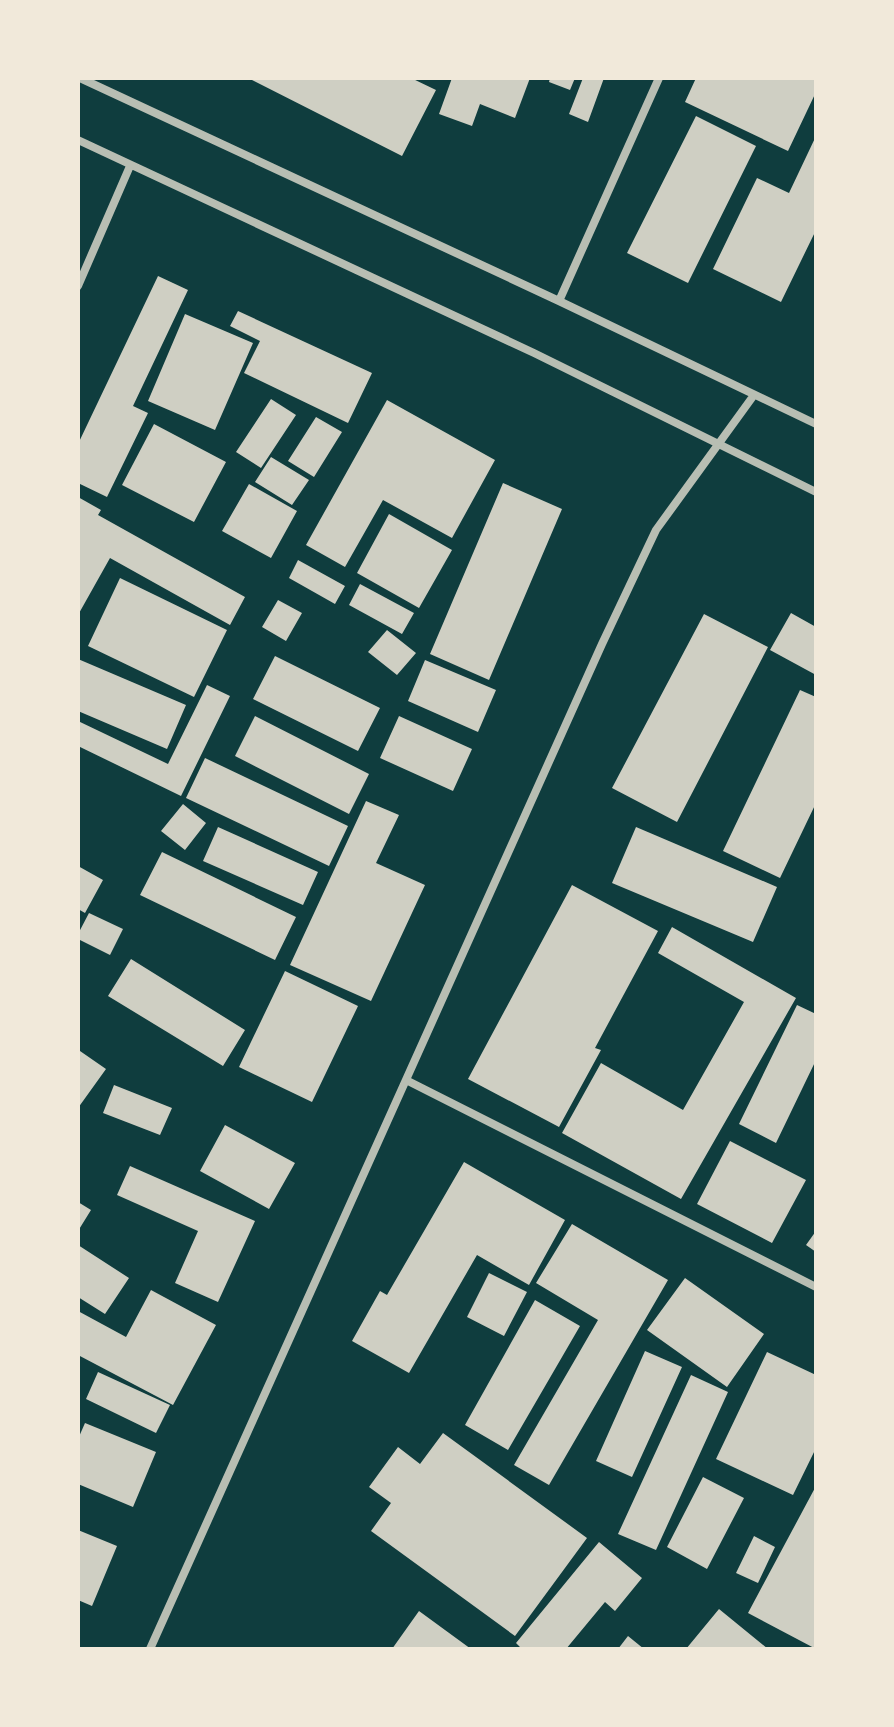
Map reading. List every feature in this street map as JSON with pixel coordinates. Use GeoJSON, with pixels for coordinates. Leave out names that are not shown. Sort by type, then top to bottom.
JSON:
{"type":"FeatureCollection","features":[{"type":"Feature","properties":{"kind":"street"},"geometry":{"type":"LineString","coordinates":[[80,78],[816,424]]}},
{"type":"Feature","properties":{"kind":"street"},"geometry":{"type":"LineString","coordinates":[[559,301],[659,78]]}},
{"type":"Feature","properties":{"kind":"street"},"geometry":{"type":"LineString","coordinates":[[78,140],[534,353],[816,492]]}},
{"type":"Feature","properties":{"kind":"street"},"geometry":{"type":"LineString","coordinates":[[78,286],[130,166]]}},
{"type":"Feature","properties":{"kind":"street"},"geometry":{"type":"LineString","coordinates":[[150,1649],[656,530],[754,395]]}},
{"type":"Feature","properties":{"kind":"street"},"geometry":{"type":"LineString","coordinates":[[406,1080],[816,1287]]}},
{"type":"Feature","properties":{"kind":"building"},"geometry":{"type":"Polygon","coordinates":[[[248,78],[411,78],[436,90],[402,156],[248,78]]]}},
{"type":"Feature","properties":{"kind":"building"},"geometry":{"type":"Polygon","coordinates":[[[452,78],[530,78],[515,118],[480,104],[472,126],[439,114],[452,78]]]}},
{"type":"Feature","properties":{"kind":"building"},"geometry":{"type":"Polygon","coordinates":[[[550,78],[575,78],[570,90],[549,82],[550,78]]]}},
{"type":"Feature","properties":{"kind":"building"},"geometry":{"type":"Polygon","coordinates":[[[583,78],[604,78],[588,122],[569,114],[583,78]]]}},
{"type":"Feature","properties":{"kind":"building"},"geometry":{"type":"Polygon","coordinates":[[[696,78],[816,78],[816,92],[788,151],[685,102],[696,78]]]}},
{"type":"Feature","properties":{"kind":"building"},"geometry":{"type":"Polygon","coordinates":[[[696,116],[756,146],[688,283],[627,253],[696,116]]]}},
{"type":"Feature","properties":{"kind":"building"},"geometry":{"type":"Polygon","coordinates":[[[816,136],[816,230],[781,302],[713,269],[757,178],[789,193],[816,136]]]}},
{"type":"Feature","properties":{"kind":"building"},"geometry":{"type":"Polygon","coordinates":[[[158,276],[188,290],[133,406],[148,413],[107,497],[78,483],[78,444],[158,276]]]}},
{"type":"Feature","properties":{"kind":"building"},"geometry":{"type":"Polygon","coordinates":[[[238,311],[372,373],[348,423],[244,373],[260,341],[230,326],[238,311]]]}},
{"type":"Feature","properties":{"kind":"building"},"geometry":{"type":"Polygon","coordinates":[[[185,314],[253,343],[215,430],[148,401],[185,314]]]}},
{"type":"Feature","properties":{"kind":"building"},"geometry":{"type":"Polygon","coordinates":[[[271,399],[296,415],[261,468],[236,452],[271,399]]]}},
{"type":"Feature","properties":{"kind":"building"},"geometry":{"type":"Polygon","coordinates":[[[387,400],[495,460],[452,538],[383,500],[345,567],[306,545],[387,400]]]}},
{"type":"Feature","properties":{"kind":"building"},"geometry":{"type":"Polygon","coordinates":[[[316,417],[342,432],[314,477],[288,461],[316,417]]]}},
{"type":"Feature","properties":{"kind":"building"},"geometry":{"type":"Polygon","coordinates":[[[154,424],[226,462],[194,522],[122,485],[154,424]]]}},
{"type":"Feature","properties":{"kind":"building"},"geometry":{"type":"Polygon","coordinates":[[[271,457],[309,480],[292,505],[255,482],[271,457]]]}},
{"type":"Feature","properties":{"kind":"building"},"geometry":{"type":"Polygon","coordinates":[[[503,483],[562,509],[489,680],[430,654],[503,483]]]}},
{"type":"Feature","properties":{"kind":"building"},"geometry":{"type":"Polygon","coordinates":[[[249,484],[297,511],[271,558],[222,531],[249,484]]]}},
{"type":"Feature","properties":{"kind":"building"},"geometry":{"type":"Polygon","coordinates":[[[78,497],[101,510],[98,515],[245,597],[230,625],[110,558],[78,615],[78,497]]]}},
{"type":"Feature","properties":{"kind":"building"},"geometry":{"type":"Polygon","coordinates":[[[389,514],[452,550],[419,608],[357,573],[389,514]]]}},
{"type":"Feature","properties":{"kind":"building"},"geometry":{"type":"Polygon","coordinates":[[[298,560],[345,586],[335,604],[289,578],[298,560]]]}},
{"type":"Feature","properties":{"kind":"building"},"geometry":{"type":"Polygon","coordinates":[[[120,578],[227,630],[194,697],[88,646],[120,578]]]}},
{"type":"Feature","properties":{"kind":"building"},"geometry":{"type":"Polygon","coordinates":[[[360,584],[414,613],[402,634],[349,605],[360,584]]]}},
{"type":"Feature","properties":{"kind":"building"},"geometry":{"type":"Polygon","coordinates":[[[278,600],[302,613],[286,641],[262,627],[278,600]]]}},
{"type":"Feature","properties":{"kind":"building"},"geometry":{"type":"Polygon","coordinates":[[[791,613],[816,627],[816,675],[770,650],[791,613]]]}},
{"type":"Feature","properties":{"kind":"building"},"geometry":{"type":"Polygon","coordinates":[[[704,614],[768,647],[677,822],[612,788],[704,614]]]}},
{"type":"Feature","properties":{"kind":"building"},"geometry":{"type":"Polygon","coordinates":[[[387,630],[416,653],[397,675],[368,652],[387,630]]]}},
{"type":"Feature","properties":{"kind":"building"},"geometry":{"type":"Polygon","coordinates":[[[275,656],[380,708],[358,751],[253,699],[275,656]]]}},
{"type":"Feature","properties":{"kind":"building"},"geometry":{"type":"Polygon","coordinates":[[[78,659],[186,705],[167,749],[78,711],[78,659]]]}},
{"type":"Feature","properties":{"kind":"building"},"geometry":{"type":"Polygon","coordinates":[[[425,660],[496,690],[478,732],[408,701],[425,660]]]}},
{"type":"Feature","properties":{"kind":"building"},"geometry":{"type":"Polygon","coordinates":[[[207,685],[230,696],[181,796],[78,746],[78,721],[168,764],[207,685]]]}},
{"type":"Feature","properties":{"kind":"building"},"geometry":{"type":"Polygon","coordinates":[[[800,690],[816,697],[816,803],[780,878],[723,851],[800,690]]]}},
{"type":"Feature","properties":{"kind":"building"},"geometry":{"type":"Polygon","coordinates":[[[255,716],[369,774],[349,814],[235,756],[255,716]]]}},
{"type":"Feature","properties":{"kind":"building"},"geometry":{"type":"Polygon","coordinates":[[[399,716],[472,749],[453,791],[380,758],[399,716]]]}},
{"type":"Feature","properties":{"kind":"building"},"geometry":{"type":"Polygon","coordinates":[[[205,758],[348,826],[329,866],[186,798],[205,758]]]}},
{"type":"Feature","properties":{"kind":"building"},"geometry":{"type":"Polygon","coordinates":[[[366,801],[399,815],[376,863],[425,885],[371,1001],[290,965],[366,801]]]}},
{"type":"Feature","properties":{"kind":"building"},"geometry":{"type":"Polygon","coordinates":[[[183,804],[206,823],[185,850],[161,831],[183,804]]]}},
{"type":"Feature","properties":{"kind":"building"},"geometry":{"type":"Polygon","coordinates":[[[218,827],[318,872],[303,905],[203,861],[218,827]]]}},
{"type":"Feature","properties":{"kind":"building"},"geometry":{"type":"Polygon","coordinates":[[[636,827],[777,887],[753,942],[612,883],[636,827]]]}},
{"type":"Feature","properties":{"kind":"building"},"geometry":{"type":"Polygon","coordinates":[[[162,852],[296,917],[275,960],[140,895],[162,852]]]}},
{"type":"Feature","properties":{"kind":"building"},"geometry":{"type":"Polygon","coordinates":[[[78,866],[103,880],[85,913],[78,909],[78,866]]]}},
{"type":"Feature","properties":{"kind":"building"},"geometry":{"type":"Polygon","coordinates":[[[572,885],[658,931],[595,1048],[601,1050],[559,1127],[468,1079],[572,885]]]}},
{"type":"Feature","properties":{"kind":"building"},"geometry":{"type":"Polygon","coordinates":[[[89,913],[123,929],[110,955],[78,939],[89,913]]]}},
{"type":"Feature","properties":{"kind":"building"},"geometry":{"type":"Polygon","coordinates":[[[672,927],[796,998],[681,1199],[562,1133],[601,1063],[683,1110],[744,1002],[658,953],[672,927]]]}},
{"type":"Feature","properties":{"kind":"building"},"geometry":{"type":"Polygon","coordinates":[[[131,959],[245,1030],[223,1066],[108,996],[131,959]]]}},
{"type":"Feature","properties":{"kind":"building"},"geometry":{"type":"Polygon","coordinates":[[[285,971],[358,1006],[312,1102],[239,1067],[285,971]]]}},
{"type":"Feature","properties":{"kind":"building"},"geometry":{"type":"Polygon","coordinates":[[[797,1005],[816,1014],[816,1060],[776,1143],[739,1124],[797,1005]]]}},
{"type":"Feature","properties":{"kind":"building"},"geometry":{"type":"Polygon","coordinates":[[[80,1051],[106,1069],[78,1108],[78,1054],[80,1051]]]}},
{"type":"Feature","properties":{"kind":"building"},"geometry":{"type":"Polygon","coordinates":[[[114,1085],[172,1108],[160,1135],[103,1113],[114,1085]]]}},
{"type":"Feature","properties":{"kind":"building"},"geometry":{"type":"Polygon","coordinates":[[[225,1125],[295,1163],[269,1209],[200,1171],[225,1125]]]}},
{"type":"Feature","properties":{"kind":"building"},"geometry":{"type":"Polygon","coordinates":[[[730,1141],[806,1180],[772,1243],[697,1204],[730,1141]]]}},
{"type":"Feature","properties":{"kind":"building"},"geometry":{"type":"Polygon","coordinates":[[[464,1162],[565,1220],[529,1285],[477,1255],[409,1373],[352,1341],[380,1291],[387,1295],[464,1162]]]}},
{"type":"Feature","properties":{"kind":"building"},"geometry":{"type":"Polygon","coordinates":[[[130,1166],[255,1221],[218,1302],[175,1283],[198,1231],[117,1195],[130,1166]]]}},
{"type":"Feature","properties":{"kind":"building"},"geometry":{"type":"Polygon","coordinates":[[[78,1202],[91,1210],[78,1231],[78,1202]]]}},
{"type":"Feature","properties":{"kind":"building"},"geometry":{"type":"Polygon","coordinates":[[[572,1224],[668,1280],[549,1485],[514,1465],[598,1320],[536,1283],[572,1224]]]}},
{"type":"Feature","properties":{"kind":"building"},"geometry":{"type":"Polygon","coordinates":[[[816,1231],[816,1252],[806,1245],[816,1231]]]}},
{"type":"Feature","properties":{"kind":"building"},"geometry":{"type":"Polygon","coordinates":[[[78,1245],[129,1278],[105,1314],[78,1297],[78,1245]]]}},
{"type":"Feature","properties":{"kind":"building"},"geometry":{"type":"Polygon","coordinates":[[[489,1273],[527,1292],[504,1336],[467,1317],[489,1273]]]}},
{"type":"Feature","properties":{"kind":"building"},"geometry":{"type":"Polygon","coordinates":[[[685,1278],[764,1334],[727,1387],[647,1330],[685,1278]]]}},
{"type":"Feature","properties":{"kind":"building"},"geometry":{"type":"Polygon","coordinates":[[[151,1290],[216,1325],[173,1405],[78,1355],[78,1311],[126,1337],[151,1290]]]}},
{"type":"Feature","properties":{"kind":"building"},"geometry":{"type":"Polygon","coordinates":[[[535,1300],[580,1326],[508,1450],[465,1425],[535,1300]]]}},
{"type":"Feature","properties":{"kind":"building"},"geometry":{"type":"Polygon","coordinates":[[[645,1351],[682,1367],[632,1477],[596,1461],[645,1351]]]}},
{"type":"Feature","properties":{"kind":"building"},"geometry":{"type":"Polygon","coordinates":[[[767,1352],[816,1375],[816,1448],[793,1495],[716,1459],[767,1352]]]}},
{"type":"Feature","properties":{"kind":"building"},"geometry":{"type":"Polygon","coordinates":[[[98,1372],[170,1405],[156,1433],[86,1399],[98,1372]]]}},
{"type":"Feature","properties":{"kind":"building"},"geometry":{"type":"Polygon","coordinates":[[[691,1375],[728,1392],[656,1550],[618,1534],[691,1375]]]}},
{"type":"Feature","properties":{"kind":"building"},"geometry":{"type":"Polygon","coordinates":[[[85,1423],[156,1452],[133,1507],[78,1484],[78,1439],[85,1423]]]}},
{"type":"Feature","properties":{"kind":"building"},"geometry":{"type":"Polygon","coordinates":[[[443,1433],[587,1538],[515,1636],[371,1531],[391,1503],[369,1487],[398,1447],[420,1464],[443,1433]]]}},
{"type":"Feature","properties":{"kind":"building"},"geometry":{"type":"Polygon","coordinates":[[[703,1477],[744,1498],[707,1569],[667,1547],[703,1477]]]}},
{"type":"Feature","properties":{"kind":"building"},"geometry":{"type":"Polygon","coordinates":[[[816,1486],[816,1649],[748,1613],[816,1486]]]}},
{"type":"Feature","properties":{"kind":"building"},"geometry":{"type":"Polygon","coordinates":[[[78,1530],[117,1546],[92,1606],[78,1600],[78,1530]]]}},
{"type":"Feature","properties":{"kind":"building"},"geometry":{"type":"Polygon","coordinates":[[[754,1536],[775,1547],[758,1583],[736,1573],[754,1536]]]}},
{"type":"Feature","properties":{"kind":"building"},"geometry":{"type":"Polygon","coordinates":[[[599,1542],[642,1578],[615,1611],[605,1602],[566,1649],[522,1649],[516,1643],[599,1542]]]}},
{"type":"Feature","properties":{"kind":"building"},"geometry":{"type":"Polygon","coordinates":[[[719,1609],[768,1649],[686,1649],[719,1609]]]}},
{"type":"Feature","properties":{"kind":"building"},"geometry":{"type":"Polygon","coordinates":[[[419,1611],[471,1649],[392,1649],[419,1611]]]}},
{"type":"Feature","properties":{"kind":"building"},"geometry":{"type":"Polygon","coordinates":[[[628,1636],[644,1649],[618,1649],[628,1636]]]}}]}
